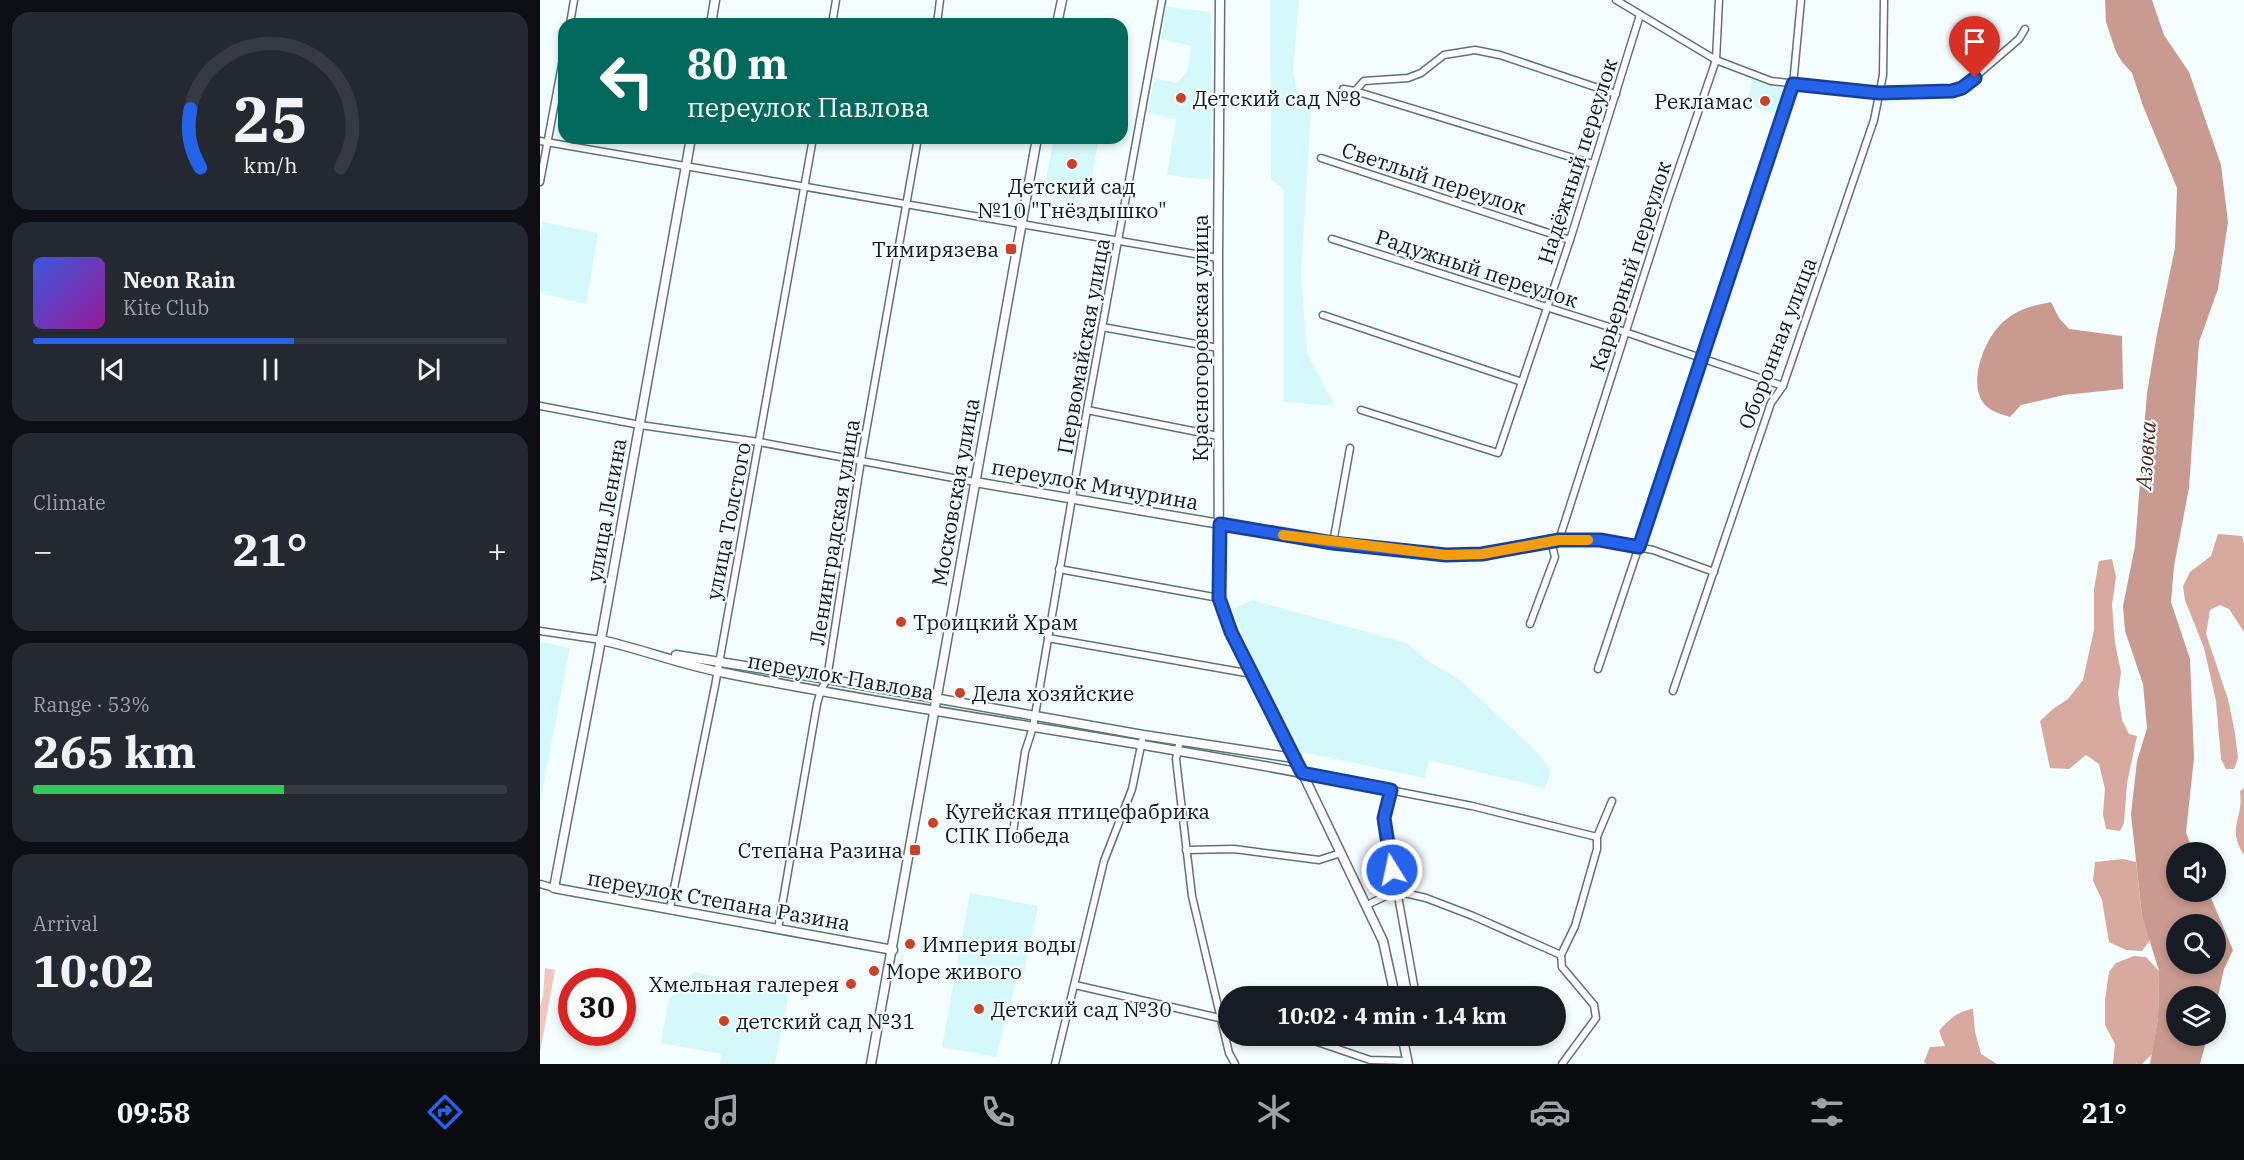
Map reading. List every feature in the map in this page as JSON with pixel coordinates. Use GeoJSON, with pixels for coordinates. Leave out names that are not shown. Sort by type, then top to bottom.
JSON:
{"type":"FeatureCollection","features":[{"type":"Feature","properties":{"kind":"street"},"geometry":{"type":"LineString","coordinates":[[571,18],[574,0]]}},
{"type":"Feature","properties":{"kind":"street"},"geometry":{"type":"LineString","coordinates":[[712,18],[715,0]]}},
{"type":"Feature","properties":{"kind":"street"},"geometry":{"type":"LineString","coordinates":[[833,18],[836,0]]}},
{"type":"Feature","properties":{"kind":"street"},"geometry":{"type":"LineString","coordinates":[[937,18],[940,0]]}},
{"type":"Feature","properties":{"kind":"street"},"geometry":{"type":"LineString","coordinates":[[1058,18],[1062,0]]}},
{"type":"Feature","properties":{"kind":"street","name":"Первомайская улица"},"geometry":{"type":"LineString","coordinates":[[1011,839],[1025,752],[1033,727],[1087,410],[1162,0]]}},
{"type":"Feature","properties":{"kind":"street","name":"Красногоровская улица"},"geometry":{"type":"LineString","coordinates":[[1220,0],[1219,598],[1231,632],[1367,905],[1383,941],[1393,986]]}},
{"type":"Feature","properties":{"kind":"street"},"geometry":{"type":"LineString","coordinates":[[1616,0],[1716,60],[1771,81],[1879,93],[1952,91],[1962,88],[2019,39],[2025,29]]}},
{"type":"Feature","properties":{"kind":"street"},"geometry":{"type":"LineString","coordinates":[[1631,9],[1634,0]]}},
{"type":"Feature","properties":{"kind":"street","name":"Карьерный переулок"},"geometry":{"type":"LineString","coordinates":[[1559,540],[1625,332],[1716,60],[1719,0]]}},
{"type":"Feature","properties":{"kind":"street"},"geometry":{"type":"LineString","coordinates":[[1598,669],[1793,84],[1802,0]]}},
{"type":"Feature","properties":{"kind":"street","name":"Оборонная улица"},"geometry":{"type":"LineString","coordinates":[[1673,692],[1771,403],[1783,386],[1874,120],[1883,75],[1884,0]]}},
{"type":"Feature","properties":{"kind":"street","name":"Надёжный переулок"},"geometry":{"type":"LineString","coordinates":[[1360,410],[1498,453],[1570,240],[1640,15]]}},
{"type":"Feature","properties":{"kind":"street"},"geometry":{"type":"LineString","coordinates":[[1356,91],[1364,81],[1408,78],[1421,73],[1444,55],[1475,50],[1500,55],[1616,94]]}},
{"type":"Feature","properties":{"kind":"street"},"geometry":{"type":"LineString","coordinates":[[540,182],[558,87]]}},
{"type":"Feature","properties":{"kind":"street"},"geometry":{"type":"LineString","coordinates":[[1343,89],[1356,91],[1593,164]]}},
{"type":"Feature","properties":{"kind":"street"},"geometry":{"type":"LineString","coordinates":[[540,141],[558,144]]}},
{"type":"Feature","properties":{"kind":"street"},"geometry":{"type":"LineString","coordinates":[[560,144],[1218,258]]}},
{"type":"Feature","properties":{"kind":"street","name":"улица Ленина"},"geometry":{"type":"LineString","coordinates":[[554,888],[690,144]]}},
{"type":"Feature","properties":{"kind":"street","name":"улица Толстого"},"geometry":{"type":"LineString","coordinates":[[670,908],[717,671],[812,144]]}},
{"type":"Feature","properties":{"kind":"street","name":"Ленинградская улица"},"geometry":{"type":"LineString","coordinates":[[778,929],[821,690],[827,679],[861,460],[917,144]]}},
{"type":"Feature","properties":{"kind":"street","name":"Московская улица"},"geometry":{"type":"LineString","coordinates":[[871,1064],[1036,144]]}},
{"type":"Feature","properties":{"kind":"street","name":"Светлый переулок"},"geometry":{"type":"LineString","coordinates":[[1321,158],[1570,240]]}},
{"type":"Feature","properties":{"kind":"street","name":"Радужный переулок"},"geometry":{"type":"LineString","coordinates":[[1332,239],[1625,332],[1701,360],[1783,386]]}},
{"type":"Feature","properties":{"kind":"street"},"geometry":{"type":"LineString","coordinates":[[1323,315],[1522,382]]}},
{"type":"Feature","properties":{"kind":"street"},"geometry":{"type":"LineString","coordinates":[[1102,327],[1218,348]]}},
{"type":"Feature","properties":{"kind":"street","name":"переулок Мичурина"},"geometry":{"type":"LineString","coordinates":[[540,406],[640,425],[759,442],[975,482],[1333,543],[1446,555],[1482,554],[1559,540],[1600,540],[1653,550],[1714,572]]}},
{"type":"Feature","properties":{"kind":"street"},"geometry":{"type":"LineString","coordinates":[[1087,410],[1218,436]]}},
{"type":"Feature","properties":{"kind":"street"},"geometry":{"type":"LineString","coordinates":[[1333,543],[1350,448]]}},
{"type":"Feature","properties":{"kind":"street"},"geometry":{"type":"LineString","coordinates":[[1530,624],[1555,557],[1551,541]]}},
{"type":"Feature","properties":{"kind":"street"},"geometry":{"type":"LineString","coordinates":[[1059,569],[1219,598]]}},
{"type":"Feature","properties":{"kind":"street","name":"переулок Павлова"},"geometry":{"type":"LineString","coordinates":[[540,630],[1143,735],[1294,758]]}},
{"type":"Feature","properties":{"kind":"street"},"geometry":{"type":"LineString","coordinates":[[1048,638],[1252,674]]}},
{"type":"Feature","properties":{"kind":"street","name":"переулок Павлова"},"geometry":{"type":"LineString","coordinates":[[646,650],[717,671],[935,711],[1302,773],[1472,806],[1597,837]]}},
{"type":"Feature","properties":{"kind":"street"},"geometry":{"type":"LineString","coordinates":[[1055,1064],[1104,861],[1132,789],[1143,735]]}},
{"type":"Feature","properties":{"kind":"street"},"geometry":{"type":"LineString","coordinates":[[1180,740],[1176,759],[1192,896],[1218,1006]]}},
{"type":"Feature","properties":{"kind":"street"},"geometry":{"type":"LineString","coordinates":[[1391,790],[1384,818],[1414,986]]}},
{"type":"Feature","properties":{"kind":"street"},"geometry":{"type":"LineString","coordinates":[[1562,1064],[1596,1018],[1594,1005],[1562,967],[1561,955],[1575,926],[1597,849],[1597,837],[1612,801]]}},
{"type":"Feature","properties":{"kind":"street"},"geometry":{"type":"LineString","coordinates":[[1186,850],[1234,849],[1319,860],[1341,853]]}},
{"type":"Feature","properties":{"kind":"street","name":"переулок Степана Разина"},"geometry":{"type":"LineString","coordinates":[[540,885],[893,950]]}},
{"type":"Feature","properties":{"kind":"street"},"geometry":{"type":"LineString","coordinates":[[1367,905],[1396,891],[1426,898],[1464,912],[1561,955]]}},
{"type":"Feature","properties":{"kind":"street"},"geometry":{"type":"LineString","coordinates":[[1075,985],[1218,1018]]}},
{"type":"Feature","properties":{"kind":"street"},"geometry":{"type":"LineString","coordinates":[[1227,1046],[1234,1064]]}},
{"type":"Feature","properties":{"kind":"street"},"geometry":{"type":"LineString","coordinates":[[1329,1046],[1370,1060],[1407,1063],[1404,1046]]}},
{"type":"Feature","properties":{"kind":"shaded area"},"geometry":{"type":"Polygon","coordinates":[[[1270,0],[1299,0],[1293,71],[1299,104],[1311,109],[1301,275],[1307,353],[1335,406],[1284,402],[1284,190],[1271,179],[1270,0]]]}},
{"type":"Feature","properties":{"kind":"shaded area","name":"Детский сад №8"},"geometry":{"type":"Polygon","coordinates":[[[1166,7],[1211,12],[1211,180],[1167,175],[1176,120],[1148,113],[1153,84],[1157,79],[1177,83],[1187,72],[1191,46],[1161,39],[1166,7]]]}},
{"type":"Feature","properties":{"kind":"shaded area"},"geometry":{"type":"Polygon","coordinates":[[[1753,80],[1795,90],[1787,118],[1746,104],[1753,80]]]}},
{"type":"Feature","properties":{"kind":"shaded area","name":"Детский сад №10 \"Гнёздышко\""},"geometry":{"type":"Polygon","coordinates":[[[1053,144],[1098,144],[1089,191],[1081,189],[1079,201],[1043,196],[1053,144]]]}},
{"type":"Feature","properties":{"kind":"shaded area"},"geometry":{"type":"Polygon","coordinates":[[[543,222],[598,233],[586,304],[540,293],[540,237],[543,222]]]}},
{"type":"Feature","properties":{"kind":"shaded area"},"geometry":{"type":"Polygon","coordinates":[[[2218,534],[2242,536],[2244,544],[2244,632],[2229,609],[2220,605],[2210,610],[2206,634],[2228,699],[2238,758],[2234,769],[2226,769],[2221,759],[2216,701],[2204,648],[2185,600],[2183,586],[2190,572],[2211,556],[2218,534]]]}},
{"type":"Feature","properties":{"kind":"shaded area"},"geometry":{"type":"Polygon","coordinates":[[[2112,559],[2116,577],[2112,605],[2115,643],[2121,672],[2118,694],[2122,720],[2129,734],[2137,736],[2127,783],[2124,823],[2120,831],[2106,829],[2103,814],[2105,789],[2099,764],[2086,755],[2069,769],[2050,768],[2040,721],[2068,699],[2083,680],[2094,630],[2094,589],[2099,561],[2112,559]]]}},
{"type":"Feature","properties":{"kind":"shaded area"},"geometry":{"type":"Polygon","coordinates":[[[1252,600],[1407,643],[1425,659],[1460,680],[1537,752],[1551,771],[1545,788],[1429,760],[1425,778],[1302,752],[1258,670],[1232,610],[1252,600]]]}},
{"type":"Feature","properties":{"kind":"shaded area"},"geometry":{"type":"Polygon","coordinates":[[[540,642],[570,648],[540,802],[540,642]]]}},
{"type":"Feature","properties":{"kind":"shaded area"},"geometry":{"type":"Polygon","coordinates":[[[2244,788],[2244,855],[2236,837],[2236,830],[2241,801],[2240,791],[2244,788]]]}},
{"type":"Feature","properties":{"kind":"shaded area"},"geometry":{"type":"Polygon","coordinates":[[[2123,859],[2136,862],[2142,916],[2150,940],[2142,951],[2126,950],[2109,942],[2102,900],[2093,881],[2095,862],[2123,859]]]}},
{"type":"Feature","properties":{"kind":"shaded area","name":"Детский сад №30"},"geometry":{"type":"Polygon","coordinates":[[[970,893],[1038,906],[1024,972],[1019,971],[996,1057],[942,1047],[970,893]]]}},
{"type":"Feature","properties":{"kind":"shaded area"},"geometry":{"type":"Polygon","coordinates":[[[2134,956],[2146,957],[2159,971],[2158,1018],[2152,1054],[2142,1064],[2113,1064],[2115,1044],[2105,1025],[2105,1000],[2109,972],[2116,963],[2134,956]]]}},
{"type":"Feature","properties":{"kind":"shaded area"},"geometry":{"type":"Polygon","coordinates":[[[545,968],[555,970],[540,1052],[540,1007],[545,968]]]}},
{"type":"Feature","properties":{"kind":"shaded area","name":"детский сад №31"},"geometry":{"type":"Polygon","coordinates":[[[694,972],[789,991],[775,1064],[720,1064],[721,1054],[661,1043],[669,999],[694,972]]]}},
{"type":"Feature","properties":{"kind":"shaded area"},"geometry":{"type":"Polygon","coordinates":[[[1973,1009],[1975,1032],[1981,1054],[1997,1064],[1926,1064],[1924,1062],[1930,1047],[1945,1046],[1939,1031],[1942,1027],[1958,1014],[1973,1009]]]}},
{"type":"Feature","properties":{"kind":"water","name":"Азовка"},"geometry":{"type":"Polygon","coordinates":[[[2105,0],[2152,0],[2164,35],[2189,72],[2221,165],[2228,222],[2218,289],[2199,342],[2189,488],[2174,566],[2171,602],[2190,659],[2194,758],[2186,832],[2190,842],[2166,842],[2166,902],[2213,902],[2218,914],[2166,914],[2166,974],[2223,974],[2220,986],[2166,986],[2166,1046],[2205,1046],[2200,1064],[2150,1064],[2158,1018],[2159,971],[2142,916],[2131,814],[2137,761],[2147,728],[2143,684],[2125,631],[2123,606],[2135,546],[2147,393],[2175,248],[2177,188],[2132,73],[2116,52],[2106,22],[2105,0]]]}},
{"type":"Feature","properties":{"kind":"water"},"geometry":{"type":"Polygon","coordinates":[[[2051,302],[2059,318],[2069,329],[2122,336],[2123,389],[2064,395],[2021,405],[2010,417],[1991,410],[1982,401],[1977,380],[1987,344],[2000,325],[2013,315],[2029,307],[2051,302]]]}},
{"type":"Feature","properties":{"kind":"water"},"geometry":{"type":"Polygon","coordinates":[[[2226,933],[2233,950],[2226,965],[2226,933]]]}},
{"type":"Feature","properties":{"kind":"slow traffic"},"geometry":{"type":"LineString","coordinates":[[1283,535],[1333,543],[1446,555],[1482,554],[1559,540],[1588,540]]}},
{"type":"Feature","properties":{"kind":"place","name":"Детский сад №8"},"geometry":{"type":"Point","coordinates":[1181,98]}},
{"type":"Feature","properties":{"kind":"place","name":"Рекламас"},"geometry":{"type":"Point","coordinates":[1765,101]}},
{"type":"Feature","properties":{"kind":"place","name":"Детский сад №10 \"Гнёздышко\""},"geometry":{"type":"Point","coordinates":[1072,164]}},
{"type":"Feature","properties":{"kind":"place","name":"Тимирязева"},"geometry":{"type":"Point","coordinates":[1011,249]}},
{"type":"Feature","properties":{"kind":"place","name":"Троицкий Храм"},"geometry":{"type":"Point","coordinates":[901,622]}},
{"type":"Feature","properties":{"kind":"place","name":"Дела хозяйские"},"geometry":{"type":"Point","coordinates":[960,693]}},
{"type":"Feature","properties":{"kind":"place","name":"Кугейская птицефабрика СПК Победа"},"geometry":{"type":"Point","coordinates":[933,823]}},
{"type":"Feature","properties":{"kind":"place","name":"Степана Разина"},"geometry":{"type":"Point","coordinates":[915,850]}},
{"type":"Feature","properties":{"kind":"place","name":"Империя воды"},"geometry":{"type":"Point","coordinates":[910,944]}},
{"type":"Feature","properties":{"kind":"place","name":"Море живого"},"geometry":{"type":"Point","coordinates":[874,971]}},
{"type":"Feature","properties":{"kind":"place","name":"Хмельная галерея"},"geometry":{"type":"Point","coordinates":[851,984]}},
{"type":"Feature","properties":{"kind":"place","name":"Детский сад №30"},"geometry":{"type":"Point","coordinates":[979,1009]}},
{"type":"Feature","properties":{"kind":"place","name":"детский сад №31"},"geometry":{"type":"Point","coordinates":[724,1021]}},
{"type":"Feature","properties":{"kind":"route"},"geometry":{"type":"LineString","coordinates":[[1392,870],[1384,818],[1391,790],[1302,773],[1231,632],[1219,598],[1220,524],[1333,543],[1446,555],[1482,554],[1559,540],[1600,540],[1639,547],[1793,84],[1879,93],[1952,91],[1962,88],[1975,78]]}}]}
